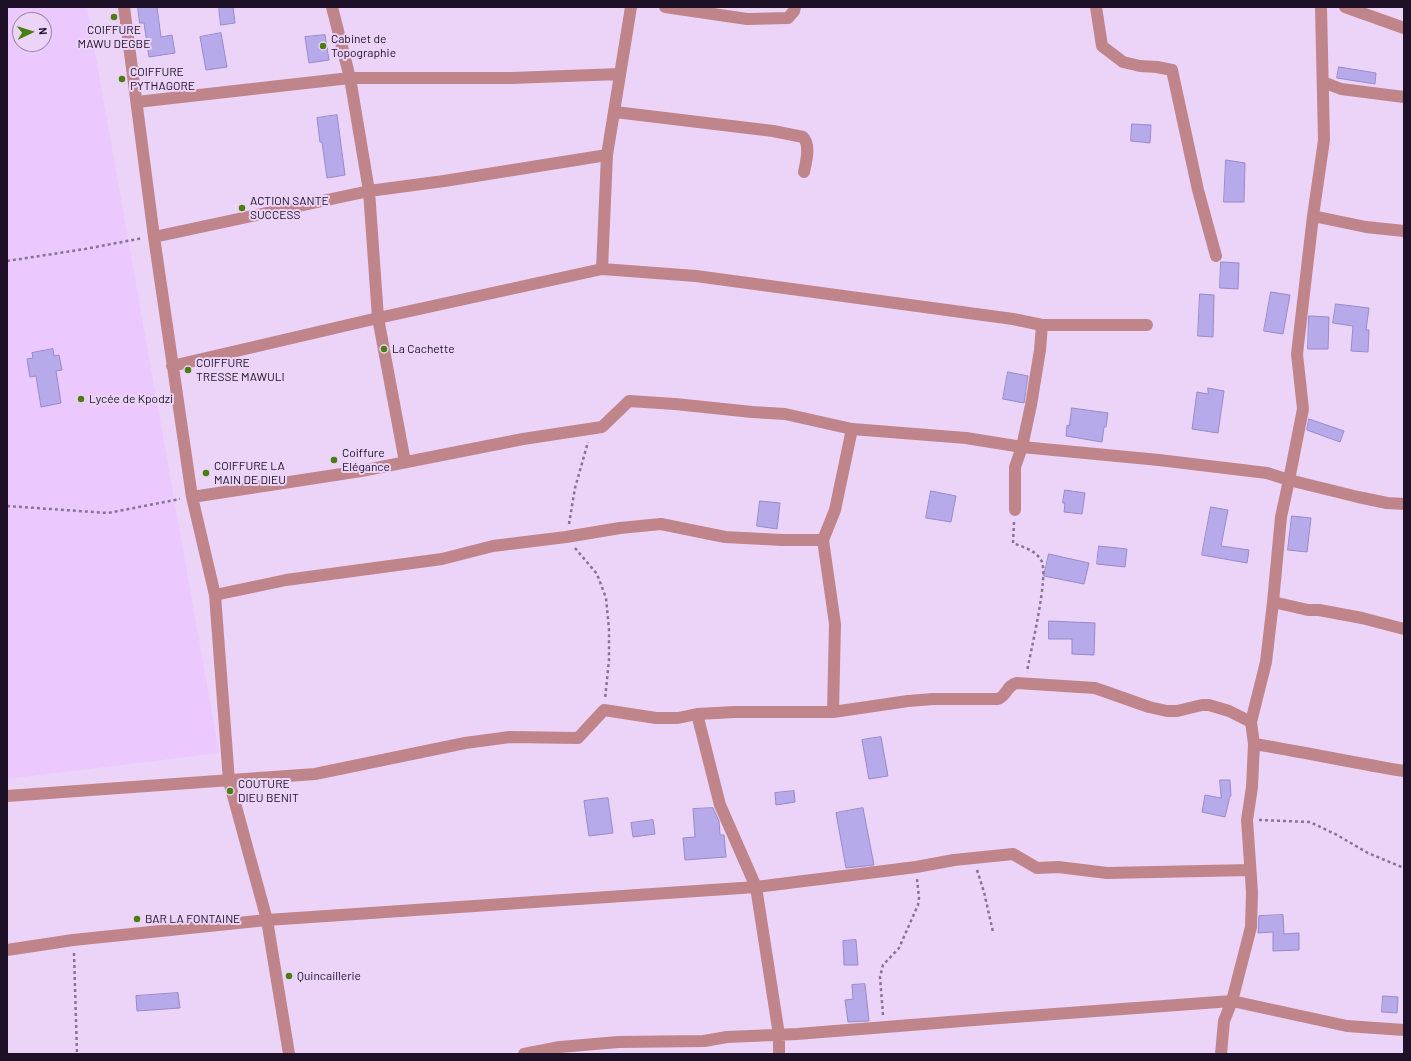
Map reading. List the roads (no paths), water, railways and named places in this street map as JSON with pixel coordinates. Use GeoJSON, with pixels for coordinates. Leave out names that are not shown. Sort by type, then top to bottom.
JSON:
{"type":"FeatureCollection","features":[{"type":"Feature","properties":{"kind":"street"},"geometry":{"type":"LineString","coordinates":[[124,7],[172,366],[192,497],[214,595],[229,781],[267,920],[289,1054]]}},
{"type":"Feature","properties":{"kind":"street"},"geometry":{"type":"LineString","coordinates":[[332,7],[350,78],[369,191],[378,318],[405,462]]}},
{"type":"Feature","properties":{"kind":"street"},"geometry":{"type":"LineString","coordinates":[[602,269],[607,155],[631,7]]}},
{"type":"Feature","properties":{"kind":"street"},"geometry":{"type":"LineString","coordinates":[[665,7],[747,19],[788,18],[794,11],[795,7]]}},
{"type":"Feature","properties":{"kind":"street"},"geometry":{"type":"LineString","coordinates":[[1096,7],[1102,46],[1123,62],[1140,66],[1172,70],[1198,190],[1216,256]]}},
{"type":"Feature","properties":{"kind":"street"},"geometry":{"type":"LineString","coordinates":[[1221,1054],[1224,1021],[1232,1001],[1251,927],[1252,909],[1247,820],[1252,786],[1254,744],[1251,722],[1266,662],[1280,522],[1303,409],[1297,354],[1313,216],[1324,140],[1321,7]]}},
{"type":"Feature","properties":{"kind":"street"},"geometry":{"type":"LineString","coordinates":[[1345,7],[1404,28]]}},
{"type":"Feature","properties":{"kind":"street"},"geometry":{"type":"LineString","coordinates":[[137,102],[350,78],[511,78],[620,74]]}},
{"type":"Feature","properties":{"kind":"street"},"geometry":{"type":"LineString","coordinates":[[1323,82],[1341,89],[1404,97]]}},
{"type":"Feature","properties":{"kind":"street"},"geometry":{"type":"LineString","coordinates":[[615,112],[803,137],[807,143],[804,172]]}},
{"type":"Feature","properties":{"kind":"street"},"geometry":{"type":"LineString","coordinates":[[154,236],[369,191],[444,181],[607,155]]}},
{"type":"Feature","properties":{"kind":"street"},"geometry":{"type":"LineString","coordinates":[[1313,216],[1366,227],[1404,231]]}},
{"type":"Feature","properties":{"kind":"street"},"geometry":{"type":"LineString","coordinates":[[172,366],[378,318],[602,269],[696,276],[1042,324],[1147,325]]}},
{"type":"Feature","properties":{"kind":"street"},"geometry":{"type":"LineString","coordinates":[[1015,510],[1015,467],[1022,447],[1040,350],[1042,324]]}},
{"type":"Feature","properties":{"kind":"street"},"geometry":{"type":"LineString","coordinates":[[192,497],[361,471],[523,439],[602,427],[629,401],[785,414],[852,429],[966,438],[1022,447],[1244,470],[1266,473],[1358,497],[1387,503],[1404,504]]}},
{"type":"Feature","properties":{"kind":"street"},"geometry":{"type":"LineString","coordinates":[[833,712],[835,624],[823,540],[835,510],[852,429]]}},
{"type":"Feature","properties":{"kind":"street"},"geometry":{"type":"LineString","coordinates":[[214,595],[286,580],[442,559],[493,546],[566,537],[620,528],[661,524],[725,537],[782,540],[823,540]]}},
{"type":"Feature","properties":{"kind":"street"},"geometry":{"type":"LineString","coordinates":[[1273,602],[1308,610],[1319,610],[1362,618],[1404,629]]}},
{"type":"Feature","properties":{"kind":"street"},"geometry":{"type":"LineString","coordinates":[[7,796],[315,774],[465,743],[510,737],[578,738],[604,710],[656,718],[678,718],[697,714],[735,712],[833,712],[908,701],[933,699],[997,699],[1004,696],[1010,686],[1014,684],[1095,688],[1149,707],[1168,711],[1177,711],[1202,705],[1209,705],[1229,711],[1251,722]]}},
{"type":"Feature","properties":{"kind":"street"},"geometry":{"type":"LineString","coordinates":[[697,714],[720,805],[756,887],[779,1035],[779,1054]]}},
{"type":"Feature","properties":{"kind":"street"},"geometry":{"type":"LineString","coordinates":[[1254,744],[1404,771]]}},
{"type":"Feature","properties":{"kind":"street"},"geometry":{"type":"LineString","coordinates":[[7,950],[73,940],[267,920],[756,887],[1013,854],[1037,868],[1058,867],[1107,873],[1250,870]]}},
{"type":"Feature","properties":{"kind":"street"},"geometry":{"type":"LineString","coordinates":[[524,1054],[560,1047],[611,1043],[704,1041],[727,1037],[779,1035],[1232,1001],[1347,1026],[1404,1030]]}},
{"type":"Feature","properties":{"kind":"place","name":"COIFFURE MAWU DEGBE"},"geometry":{"type":"Point","coordinates":[114,17]}},
{"type":"Feature","properties":{"kind":"place","name":"Cabinet de Topographie"},"geometry":{"type":"Point","coordinates":[323,46]}},
{"type":"Feature","properties":{"kind":"place","name":"COIFFURE PYTHAGORE"},"geometry":{"type":"Point","coordinates":[122,79]}},
{"type":"Feature","properties":{"kind":"place","name":"ACTION SANTE SUCCESS"},"geometry":{"type":"Point","coordinates":[242,208]}},
{"type":"Feature","properties":{"kind":"place","name":"La Cachette"},"geometry":{"type":"Point","coordinates":[384,349]}},
{"type":"Feature","properties":{"kind":"place","name":"COIFFURE TRESSE MAWULI"},"geometry":{"type":"Point","coordinates":[188,370]}},
{"type":"Feature","properties":{"kind":"place","name":"Lycée de Kpodzi"},"geometry":{"type":"Point","coordinates":[81,399]}},
{"type":"Feature","properties":{"kind":"place","name":"Coiffure Elégance"},"geometry":{"type":"Point","coordinates":[334,460]}},
{"type":"Feature","properties":{"kind":"place","name":"COIFFURE LA MAIN DE DIEU"},"geometry":{"type":"Point","coordinates":[206,473]}},
{"type":"Feature","properties":{"kind":"place","name":"COUTURE DIEU BENIT"},"geometry":{"type":"Point","coordinates":[230,791]}},
{"type":"Feature","properties":{"kind":"place","name":"BAR LA FONTAINE"},"geometry":{"type":"Point","coordinates":[137,919]}},
{"type":"Feature","properties":{"kind":"place","name":"Quincaillerie"},"geometry":{"type":"Point","coordinates":[289,976]}}]}
